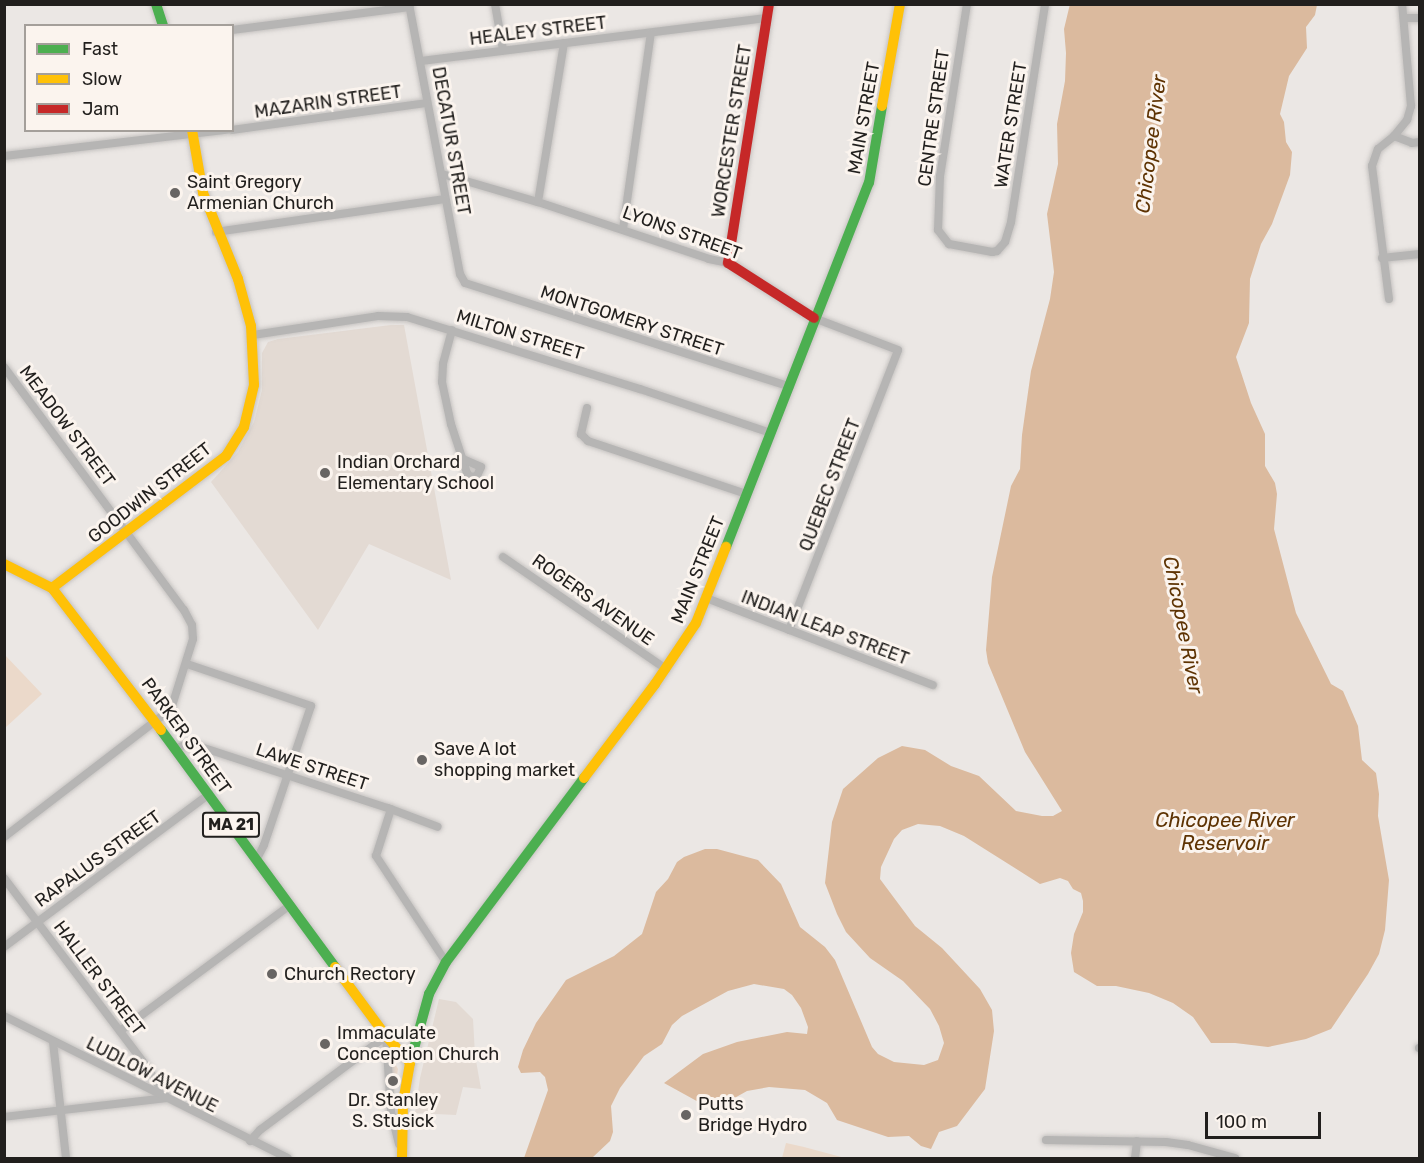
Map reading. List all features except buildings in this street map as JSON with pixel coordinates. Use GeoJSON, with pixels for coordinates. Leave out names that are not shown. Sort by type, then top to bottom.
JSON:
{"type":"FeatureCollection","features":[{"type":"Feature","properties":{"kind":"main road"},"geometry":{"type":"LineString","coordinates":[[156,4],[162,24]]}},
{"type":"Feature","properties":{"kind":"main road","name":"WORCESTER STREET"},"geometry":{"type":"LineString","coordinates":[[728,263],[769,4]]}},
{"type":"Feature","properties":{"kind":"main road","name":"MAIN STREET"},"geometry":{"type":"LineString","coordinates":[[403,1155],[403,1101],[410,1063],[429,993],[446,962],[666,669],[690,634],[706,598],[790,387],[814,318],[869,183],[900,4]]}},
{"type":"Feature","properties":{"kind":"main road","name":"GOODWIN STREET"},"geometry":{"type":"LineString","coordinates":[[52,588],[226,456],[244,427],[254,385],[253,335],[238,279],[216,232],[203,194],[192,132]]}},
{"type":"Feature","properties":{"kind":"main road","name":"LYONS STREET"},"geometry":{"type":"LineString","coordinates":[[728,263],[814,318]]}},
{"type":"Feature","properties":{"kind":"main road","name":"PARKER STREET"},"geometry":{"type":"LineString","coordinates":[[4,564],[52,588],[131,689],[386,1036],[410,1063]]}},
{"type":"Feature","properties":{"kind":"street"},"geometry":{"type":"LineString","coordinates":[[495,4],[503,50]]}},
{"type":"Feature","properties":{"kind":"street","name":"CENTRE STREET"},"geometry":{"type":"LineString","coordinates":[[967,4],[940,176],[937,219],[941,237],[949,244],[992,252],[1002,248]]}},
{"type":"Feature","properties":{"kind":"street","name":"WATER STREET"},"geometry":{"type":"LineString","coordinates":[[1002,248],[1011,222],[1045,4]]}},
{"type":"Feature","properties":{"kind":"street"},"geometry":{"type":"LineString","coordinates":[[1389,299],[1372,165],[1378,149],[1394,136],[1407,120],[1411,106],[1402,4]]}},
{"type":"Feature","properties":{"kind":"street"},"geometry":{"type":"LineString","coordinates":[[234,30],[410,6]]}},
{"type":"Feature","properties":{"kind":"street","name":"DECATUR STREET"},"geometry":{"type":"LineString","coordinates":[[410,6],[445,199],[460,274],[465,282]]}},
{"type":"Feature","properties":{"kind":"street","name":"HEALEY STREET"},"geometry":{"type":"LineString","coordinates":[[421,61],[766,18]]}},
{"type":"Feature","properties":{"kind":"street"},"geometry":{"type":"LineString","coordinates":[[1404,18],[1419,18]]}},
{"type":"Feature","properties":{"kind":"street"},"geometry":{"type":"LineString","coordinates":[[622,229],[651,33]]}},
{"type":"Feature","properties":{"kind":"street"},"geometry":{"type":"LineString","coordinates":[[538,202],[564,43]]}},
{"type":"Feature","properties":{"kind":"street","name":"MAZARIN STREET"},"geometry":{"type":"LineString","coordinates":[[234,130],[428,103]]}},
{"type":"Feature","properties":{"kind":"street"},"geometry":{"type":"LineString","coordinates":[[4,156],[192,132]]}},
{"type":"Feature","properties":{"kind":"street"},"geometry":{"type":"LineString","coordinates":[[1394,136],[1412,143],[1419,142]]}},
{"type":"Feature","properties":{"kind":"street","name":"LYONS STREET"},"geometry":{"type":"LineString","coordinates":[[442,174],[538,202],[709,259],[728,263]]}},
{"type":"Feature","properties":{"kind":"street"},"geometry":{"type":"LineString","coordinates":[[216,232],[445,199]]}},
{"type":"Feature","properties":{"kind":"street"},"geometry":{"type":"LineString","coordinates":[[1382,258],[1419,254]]}},
{"type":"Feature","properties":{"kind":"street","name":"MONTGOMERY STREET"},"geometry":{"type":"LineString","coordinates":[[465,282],[790,387]]}},
{"type":"Feature","properties":{"kind":"street","name":"MILTON STREET"},"geometry":{"type":"LineString","coordinates":[[253,335],[394,315],[419,319],[771,433]]}},
{"type":"Feature","properties":{"kind":"street","name":"LYONS STREET"},"geometry":{"type":"LineString","coordinates":[[814,318],[898,350]]}},
{"type":"Feature","properties":{"kind":"street"},"geometry":{"type":"LineString","coordinates":[[452,330],[442,364],[442,382],[463,459]]}},
{"type":"Feature","properties":{"kind":"street","name":"QUEBEC STREET"},"geometry":{"type":"LineString","coordinates":[[789,630],[898,350]]}},
{"type":"Feature","properties":{"kind":"street","name":"MEADOW STREET"},"geometry":{"type":"LineString","coordinates":[[4,367],[190,618],[193,639],[171,709],[155,724],[4,837]]}},
{"type":"Feature","properties":{"kind":"street"},"geometry":{"type":"LineString","coordinates":[[588,408],[580,434],[588,441],[746,494]]}},
{"type":"Feature","properties":{"kind":"street","name":"ROGERS AVENUE"},"geometry":{"type":"LineString","coordinates":[[503,557],[666,669]]}},
{"type":"Feature","properties":{"kind":"street","name":"INDIAN LEAP STREET"},"geometry":{"type":"LineString","coordinates":[[706,598],[933,685]]}},
{"type":"Feature","properties":{"kind":"street"},"geometry":{"type":"LineString","coordinates":[[187,664],[311,706],[264,845],[256,859]]}},
{"type":"Feature","properties":{"kind":"street","name":"LAWE STREET"},"geometry":{"type":"LineString","coordinates":[[174,749],[185,746],[201,747],[391,809],[438,827]]}},
{"type":"Feature","properties":{"kind":"street","name":"RAPALUS STREET"},"geometry":{"type":"LineString","coordinates":[[4,947],[209,794]]}},
{"type":"Feature","properties":{"kind":"street"},"geometry":{"type":"LineString","coordinates":[[391,809],[376,856],[446,962]]}},
{"type":"Feature","properties":{"kind":"street","name":"HALLER STREET"},"geometry":{"type":"LineString","coordinates":[[4,878],[120,1031],[167,1098]]}},
{"type":"Feature","properties":{"kind":"street"},"geometry":{"type":"LineString","coordinates":[[120,1031],[290,905]]}},
{"type":"Feature","properties":{"kind":"street","name":"LUDLOW AVENUE"},"geometry":{"type":"LineString","coordinates":[[4,1016],[284,1158]]}},
{"type":"Feature","properties":{"kind":"street"},"geometry":{"type":"LineString","coordinates":[[250,1141],[260,1130],[386,1036]]}},
{"type":"Feature","properties":{"kind":"street"},"geometry":{"type":"LineString","coordinates":[[386,1036],[391,1112],[403,1155]]}},
{"type":"Feature","properties":{"kind":"street"},"geometry":{"type":"LineString","coordinates":[[53,1042],[66,1158]]}},
{"type":"Feature","properties":{"kind":"street"},"geometry":{"type":"LineString","coordinates":[[4,1117],[167,1098]]}},
{"type":"Feature","properties":{"kind":"street"},"geometry":{"type":"LineString","coordinates":[[1046,1140],[1137,1141],[1188,1145],[1235,1158]]}},
{"type":"Feature","properties":{"kind":"street"},"geometry":{"type":"LineString","coordinates":[[1135,1158],[1137,1141]]}},
{"type":"Feature","properties":{"kind":"shaded area","name":"Indian Orchard Elementary School"},"geometry":{"type":"Polygon","coordinates":[[[404,325],[451,580],[369,544],[318,630],[211,482],[238,452],[254,422],[262,390],[262,353],[268,342],[404,325]]]}},
{"type":"Feature","properties":{"kind":"shaded area"},"geometry":{"type":"Polygon","coordinates":[[[4,654],[42,694],[5,728],[4,728],[4,654]]]}},
{"type":"Feature","properties":{"kind":"shaded area"},"geometry":{"type":"Polygon","coordinates":[[[439,999],[456,1002],[473,1019],[475,1055],[481,1089],[463,1087],[456,1115],[415,1113],[420,1078],[439,999]]]}},
{"type":"Feature","properties":{"kind":"shaded area"},"geometry":{"type":"Polygon","coordinates":[[[389,1053],[398,1069],[393,1100],[389,1053]]]}},
{"type":"Feature","properties":{"kind":"shaded area"},"geometry":{"type":"Polygon","coordinates":[[[786,1143],[804,1147],[845,1158],[782,1158],[786,1143]]]}},
{"type":"Feature","properties":{"kind":"water","name":"Chicopee River Reservoir"},"geometry":{"type":"Polygon","coordinates":[[[1070,4],[1317,5],[1315,15],[1306,27],[1307,48],[1289,76],[1280,114],[1284,122],[1286,142],[1292,152],[1290,175],[1272,224],[1261,244],[1250,279],[1249,323],[1236,357],[1251,403],[1265,434],[1265,466],[1275,483],[1277,494],[1274,529],[1296,613],[1331,684],[1343,691],[1358,726],[1362,760],[1376,773],[1379,794],[1378,816],[1389,880],[1385,930],[1379,954],[1331,1029],[1306,1039],[1268,1047],[1211,1043],[1193,1017],[1173,1003],[1149,993],[1116,986],[1097,986],[1074,972],[1071,953],[1074,934],[1083,912],[1083,901],[1081,893],[1073,889],[1068,881],[1060,878],[1040,884],[964,836],[940,826],[918,824],[902,830],[894,839],[881,867],[880,879],[915,926],[942,948],[980,989],[992,1010],[994,1031],[985,1089],[957,1126],[939,1132],[931,1149],[921,1146],[909,1136],[888,1137],[837,1120],[827,1103],[805,1090],[769,1087],[747,1091],[713,1110],[664,1083],[703,1054],[737,1042],[787,1032],[807,1034],[808,1027],[801,1008],[792,995],[784,989],[754,984],[728,991],[682,1016],[672,1025],[662,1044],[644,1056],[620,1088],[611,1106],[613,1132],[610,1141],[592,1158],[524,1158],[548,1090],[545,1077],[540,1072],[521,1073],[518,1067],[523,1050],[536,1023],[566,980],[614,956],[642,934],[656,892],[668,879],[677,862],[684,857],[705,849],[717,849],[758,860],[781,884],[800,927],[825,947],[835,960],[872,1047],[878,1054],[894,1062],[924,1065],[938,1060],[944,1043],[939,1026],[930,1009],[903,981],[870,958],[846,932],[825,883],[832,822],[843,789],[878,758],[902,746],[925,750],[951,766],[979,776],[1016,811],[1053,816],[1062,811],[1025,752],[988,663],[986,650],[992,577],[1011,486],[1020,469],[1022,435],[1031,371],[1050,299],[1054,272],[1047,214],[1058,164],[1057,124],[1065,81],[1064,29],[1070,4]]]}},
{"type":"Feature","properties":{"kind":"traffic: fast"},"geometry":{"type":"LineString","coordinates":[[156,4],[162,24]]}},
{"type":"Feature","properties":{"kind":"traffic: fast"},"geometry":{"type":"LineString","coordinates":[[726,547],[869,183],[882,106]]}},
{"type":"Feature","properties":{"kind":"traffic: fast"},"geometry":{"type":"LineString","coordinates":[[161,730],[335,967]]}},
{"type":"Feature","properties":{"kind":"traffic: fast"},"geometry":{"type":"LineString","coordinates":[[410,1063],[429,994],[446,962],[584,778]]}},
{"type":"Feature","properties":{"kind":"traffic: slow"},"geometry":{"type":"LineString","coordinates":[[882,106],[900,4]]}},
{"type":"Feature","properties":{"kind":"traffic: slow"},"geometry":{"type":"LineString","coordinates":[[52,588],[226,456],[244,427],[254,385],[251,326],[238,279],[203,193],[192,132]]}},
{"type":"Feature","properties":{"kind":"traffic: slow"},"geometry":{"type":"LineString","coordinates":[[584,778],[655,684],[696,623],[726,547]]}},
{"type":"Feature","properties":{"kind":"traffic: slow"},"geometry":{"type":"LineString","coordinates":[[4,564],[52,588],[161,730]]}},
{"type":"Feature","properties":{"kind":"traffic: slow"},"geometry":{"type":"LineString","coordinates":[[335,967],[386,1036],[410,1063],[403,1101],[402,1158]]}},
{"type":"Feature","properties":{"kind":"traffic: jam"},"geometry":{"type":"LineString","coordinates":[[769,4],[728,263],[814,318]]}},
{"type":"Feature","properties":{"kind":"place","name":"Saint Gregory Armenian Church"},"geometry":{"type":"Point","coordinates":[175,193]}},
{"type":"Feature","properties":{"kind":"place","name":"Indian Orchard Elementary School"},"geometry":{"type":"Point","coordinates":[325,473]}},
{"type":"Feature","properties":{"kind":"place","name":"Save A lot shopping market"},"geometry":{"type":"Point","coordinates":[422,760]}},
{"type":"Feature","properties":{"kind":"place","name":"Church Rectory"},"geometry":{"type":"Point","coordinates":[272,974]}},
{"type":"Feature","properties":{"kind":"place","name":"Immaculate Conception Church"},"geometry":{"type":"Point","coordinates":[325,1044]}},
{"type":"Feature","properties":{"kind":"place","name":"Dr. Stanley S. Stusick"},"geometry":{"type":"Point","coordinates":[393,1081]}},
{"type":"Feature","properties":{"kind":"place","name":"Putts Bridge Hydro"},"geometry":{"type":"Point","coordinates":[686,1115]}},
{"type":"Feature","properties":{"kind":"water label","name":"Chicopee River"},"geometry":{"type":"Point","coordinates":[1151,144]}},
{"type":"Feature","properties":{"kind":"water label","name":"Chicopee River"},"geometry":{"type":"Point","coordinates":[1183,625]}}]}
